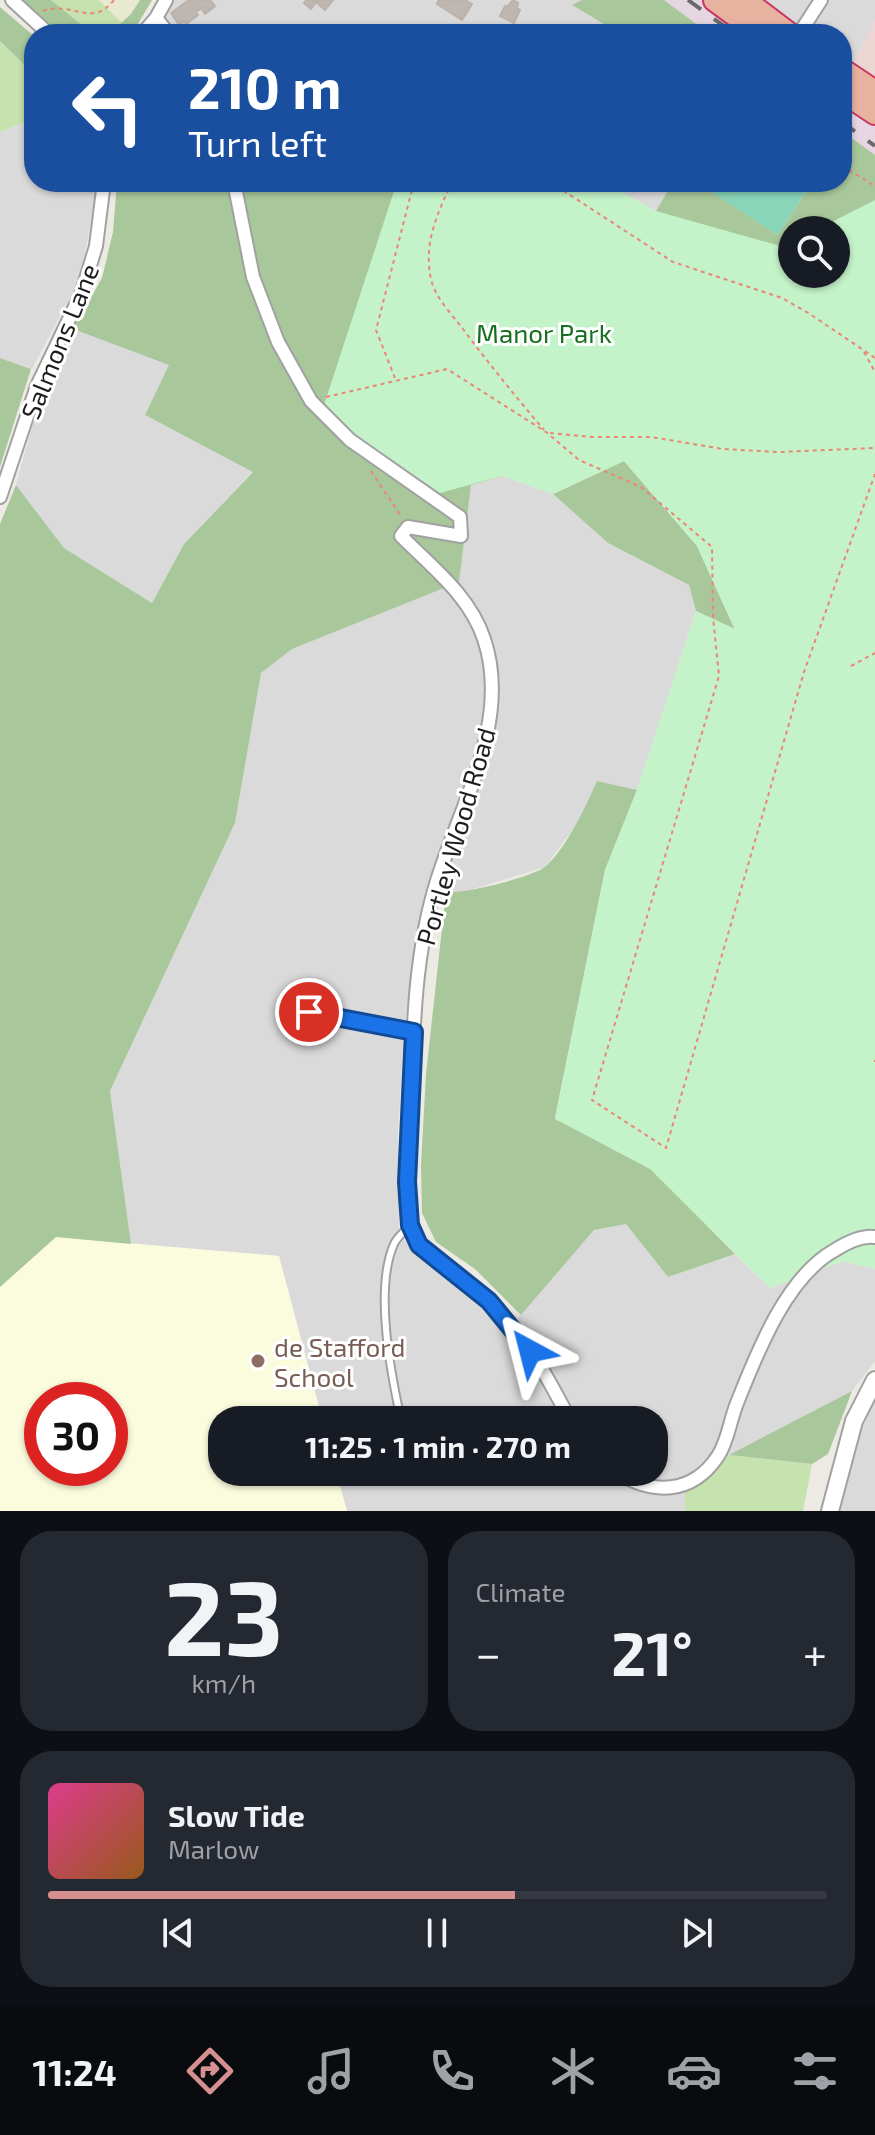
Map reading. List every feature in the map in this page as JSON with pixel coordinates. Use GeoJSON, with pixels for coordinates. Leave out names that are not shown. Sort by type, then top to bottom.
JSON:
{"type":"FeatureCollection","features":[{"type":"Feature","properties":{"kind":"highway"},"geometry":{"type":"LineString","coordinates":[[715,0],[747,24]]}},
{"type":"Feature","properties":{"kind":"highway"},"geometry":{"type":"LineString","coordinates":[[744,0],[776,24]]}},
{"type":"Feature","properties":{"kind":"highway"},"geometry":{"type":"LineString","coordinates":[[852,77],[875,92]]}},
{"type":"Feature","properties":{"kind":"highway"},"geometry":{"type":"LineString","coordinates":[[852,98],[875,113]]}},
{"type":"Feature","properties":{"kind":"street"},"geometry":{"type":"LineString","coordinates":[[12,0],[39,24]]}},
{"type":"Feature","properties":{"kind":"street"},"geometry":{"type":"LineString","coordinates":[[151,24],[166,0]]}},
{"type":"Feature","properties":{"kind":"street"},"geometry":{"type":"LineString","coordinates":[[805,24],[821,0]]}},
{"type":"Feature","properties":{"kind":"street"},"geometry":{"type":"LineString","coordinates":[[156,18],[161,24]]}},
{"type":"Feature","properties":{"kind":"street","name":"Salmons Lane"},"geometry":{"type":"LineString","coordinates":[[0,497],[37,386],[82,292],[96,246],[103,192]]}},
{"type":"Feature","properties":{"kind":"street"},"geometry":{"type":"LineString","coordinates":[[236,192],[253,277],[278,342],[311,401],[350,440],[460,517],[461,536],[408,527]]}},
{"type":"Feature","properties":{"kind":"street","name":"Portley Wood Road"},"geometry":{"type":"LineString","coordinates":[[408,527],[401,536],[467,602],[484,637],[490,661],[491,688],[488,727],[471,786],[435,884],[423,941],[414,1032],[407,1182],[410,1225]]}},
{"type":"Feature","properties":{"kind":"street"},"geometry":{"type":"LineString","coordinates":[[410,1225],[419,1245],[489,1301],[518,1334],[562,1406]]}},
{"type":"Feature","properties":{"kind":"street"},"geometry":{"type":"LineString","coordinates":[[644,1486],[671,1489],[688,1483],[706,1471],[719,1454],[736,1405],[785,1301],[808,1271],[827,1254],[846,1243],[875,1237]]}},
{"type":"Feature","properties":{"kind":"street"},"geometry":{"type":"LineString","coordinates":[[830,1511],[854,1421],[875,1380]]}},
{"type":"Feature","properties":{"kind":"lane"},"geometry":{"type":"LineString","coordinates":[[309,1012],[414,1032]]}},
{"type":"Feature","properties":{"kind":"lane"},"geometry":{"type":"LineString","coordinates":[[398,1406],[386,1330],[387,1273],[394,1243],[410,1225]]}},
{"type":"Feature","properties":{"kind":"path"},"geometry":{"type":"LineString","coordinates":[[33,18],[52,7],[93,14],[105,11],[114,0]]}},
{"type":"Feature","properties":{"kind":"path"},"geometry":{"type":"LineString","coordinates":[[852,172],[875,186]]}},
{"type":"Feature","properties":{"kind":"path"},"geometry":{"type":"LineString","coordinates":[[396,380],[376,330],[411,192]]}},
{"type":"Feature","properties":{"kind":"path"},"geometry":{"type":"LineString","coordinates":[[447,192],[431,230],[433,283],[444,305],[504,385],[546,432],[592,437],[651,437],[737,450],[778,452],[875,448]]}},
{"type":"Feature","properties":{"kind":"path"},"geometry":{"type":"LineString","coordinates":[[565,192],[673,262],[782,298],[875,358]]}},
{"type":"Feature","properties":{"kind":"path"},"geometry":{"type":"LineString","coordinates":[[864,351],[875,372]]}},
{"type":"Feature","properties":{"kind":"path"},"geometry":{"type":"LineString","coordinates":[[311,401],[447,369],[546,432],[579,460],[641,487],[712,547],[713,617],[719,676],[592,1100],[666,1148],[804,672],[875,474]]}},
{"type":"Feature","properties":{"kind":"path"},"geometry":{"type":"LineString","coordinates":[[365,462],[408,527]]}},
{"type":"Feature","properties":{"kind":"path"},"geometry":{"type":"LineString","coordinates":[[851,666],[875,653]]}},
{"type":"Feature","properties":{"kind":"shaded area"},"geometry":{"type":"Polygon","coordinates":[[[99,0],[140,0],[122,23],[99,0]]]}},
{"type":"Feature","properties":{"kind":"shaded area"},"geometry":{"type":"Polygon","coordinates":[[[172,0],[582,0],[573,6],[603,24],[168,24],[165,20],[172,0]]]}},
{"type":"Feature","properties":{"kind":"shaded area"},"geometry":{"type":"Polygon","coordinates":[[[664,0],[700,0],[733,24],[696,24],[664,0]]]}},
{"type":"Feature","properties":{"kind":"shaded area"},"geometry":{"type":"Polygon","coordinates":[[[760,0],[875,0],[875,21],[852,67],[852,24],[792,24],[760,0]]]}},
{"type":"Feature","properties":{"kind":"shaded area"},"geometry":{"type":"Polygon","coordinates":[[[875,21],[875,82],[852,67],[875,21]]]}},
{"type":"Feature","properties":{"kind":"shaded area"},"geometry":{"type":"Polygon","coordinates":[[[852,109],[875,125],[875,155],[852,138],[852,109]]]}},
{"type":"Feature","properties":{"kind":"shaded area"},"geometry":{"type":"Polygon","coordinates":[[[24,122],[24,192],[95,192],[80,278],[32,369],[0,358],[0,132],[24,122]]]}},
{"type":"Feature","properties":{"kind":"shaded area"},"geometry":{"type":"Polygon","coordinates":[[[621,192],[667,192],[656,211],[621,192]]]}},
{"type":"Feature","properties":{"kind":"shaded area"},"geometry":{"type":"Polygon","coordinates":[[[73,329],[170,365],[145,415],[253,471],[184,544],[152,603],[64,548],[16,485],[42,390],[73,329]]]}},
{"type":"Feature","properties":{"kind":"shaded area"},"geometry":{"type":"Polygon","coordinates":[[[502,476],[553,494],[608,543],[689,585],[696,611],[637,790],[597,781],[582,817],[545,867],[460,893],[426,891],[418,924],[404,1032],[398,1131],[399,1231],[414,1254],[468,1292],[506,1332],[594,1230],[626,1223],[668,1277],[735,1254],[770,1288],[844,1261],[875,1269],[875,1361],[852,1391],[726,1458],[713,1451],[688,1476],[685,1511],[347,1511],[340,1486],[668,1486],[668,1406],[319,1406],[279,1256],[131,1244],[110,1091],[235,823],[261,673],[292,649],[458,582],[440,493],[502,476]]]}},
{"type":"Feature","properties":{"kind":"shaded area"},"geometry":{"type":"Polygon","coordinates":[[[56,1237],[279,1256],[318,1406],[208,1406],[208,1486],[340,1486],[347,1511],[0,1511],[0,1287],[56,1237]]]}},
{"type":"Feature","properties":{"kind":"shaded area"},"geometry":{"type":"Polygon","coordinates":[[[875,1402],[875,1511],[838,1511],[855,1441],[875,1402]]]}},
{"type":"Feature","properties":{"kind":"green space"},"geometry":{"type":"Polygon","coordinates":[[[23,0],[51,0],[81,24],[50,24],[23,0]]]}},
{"type":"Feature","properties":{"kind":"green space"},"geometry":{"type":"Polygon","coordinates":[[[51,0],[99,0],[122,23],[121,24],[81,24],[51,0]]]}},
{"type":"Feature","properties":{"kind":"green space"},"geometry":{"type":"Polygon","coordinates":[[[140,0],[152,0],[138,24],[120,24],[140,0]]]}},
{"type":"Feature","properties":{"kind":"green space"},"geometry":{"type":"Polygon","coordinates":[[[582,0],[664,0],[696,24],[603,24],[572,5],[582,0]]]}},
{"type":"Feature","properties":{"kind":"green space"},"geometry":{"type":"Polygon","coordinates":[[[0,7],[24,27],[24,64],[0,41],[0,7]]]}},
{"type":"Feature","properties":{"kind":"green space"},"geometry":{"type":"Polygon","coordinates":[[[0,41],[24,64],[24,122],[0,132],[0,41]]]}},
{"type":"Feature","properties":{"kind":"green space"},"geometry":{"type":"Polygon","coordinates":[[[852,138],[875,155],[875,318],[814,288],[850,288],[850,216],[790,216],[806,192],[852,192],[852,138]]]}},
{"type":"Feature","properties":{"kind":"green space"},"geometry":{"type":"Polygon","coordinates":[[[116,192],[434,192],[502,476],[471,485],[459,582],[292,649],[261,673],[235,823],[110,1091],[131,1244],[56,1237],[0,1287],[0,524],[16,485],[64,548],[152,603],[184,544],[253,472],[145,415],[169,365],[73,329],[102,278],[113,232],[116,192]]]}},
{"type":"Feature","properties":{"kind":"green space","name":"Manor Park"},"geometry":{"type":"Polygon","coordinates":[[[394,192],[621,192],[656,211],[778,245],[778,288],[850,288],[850,216],[844,216],[875,200],[875,1269],[844,1261],[770,1288],[650,1169],[555,1119],[605,870],[637,790],[696,611],[735,629],[697,546],[624,461],[553,494],[502,476],[440,493],[355,436],[324,405],[394,192]]]}},
{"type":"Feature","properties":{"kind":"green space"},"geometry":{"type":"Polygon","coordinates":[[[667,192],[712,192],[778,235],[778,271],[656,211],[667,192]]]}},
{"type":"Feature","properties":{"kind":"green space"},"geometry":{"type":"Polygon","coordinates":[[[711,192],[806,192],[790,216],[778,216],[778,235],[711,192]]]}},
{"type":"Feature","properties":{"kind":"green space"},"geometry":{"type":"Polygon","coordinates":[[[0,358],[31,369],[0,467],[0,358]]]}},
{"type":"Feature","properties":{"kind":"green space"},"geometry":{"type":"Polygon","coordinates":[[[624,461],[697,546],[735,630],[696,611],[689,585],[608,543],[553,494],[624,461]]]}},
{"type":"Feature","properties":{"kind":"green space"},"geometry":{"type":"Polygon","coordinates":[[[597,781],[637,790],[605,870],[555,1118],[650,1168],[735,1254],[668,1277],[626,1224],[594,1230],[521,1315],[475,1269],[436,1242],[422,1213],[426,1074],[446,892],[498,884],[546,866],[582,814],[597,781]]]}},
{"type":"Feature","properties":{"kind":"green space"},"geometry":{"type":"Polygon","coordinates":[[[852,1391],[828,1454],[812,1464],[729,1455],[852,1391]]]}},
{"type":"Feature","properties":{"kind":"green space"},"geometry":{"type":"Polygon","coordinates":[[[729,1455],[812,1464],[803,1511],[685,1511],[685,1493],[715,1473],[729,1455]]]}},
{"type":"Feature","properties":{"kind":"building"},"geometry":{"type":"Polygon","coordinates":[[[189,0],[210,0],[215,6],[205,14],[201,8],[196,12],[198,15],[186,24],[184,21],[178,24],[171,13],[189,0]]]}},
{"type":"Feature","properties":{"kind":"building"},"geometry":{"type":"Polygon","coordinates":[[[306,0],[333,0],[325,10],[316,2],[311,9],[304,3],[306,0]]]}},
{"type":"Feature","properties":{"kind":"building"},"geometry":{"type":"Polygon","coordinates":[[[439,0],[465,0],[472,4],[462,20],[437,4],[439,0]]]}},
{"type":"Feature","properties":{"kind":"building"},"geometry":{"type":"Polygon","coordinates":[[[513,0],[520,10],[514,23],[500,16],[505,6],[513,0]]]}},
{"type":"Feature","properties":{"kind":"railway"},"geometry":{"type":"LineString","coordinates":[[688,0],[721,24]]}},
{"type":"Feature","properties":{"kind":"railway"},"geometry":{"type":"LineString","coordinates":[[852,129],[875,146]]}},
{"type":"Feature","properties":{"kind":"place","name":"de Stafford School"},"geometry":{"type":"Point","coordinates":[258,1361]}},
{"type":"Feature","properties":{"kind":"route"},"geometry":{"type":"LineString","coordinates":[[309,1012],[414,1032],[407,1182],[410,1225],[419,1245],[489,1301],[530,1351]]}}]}
